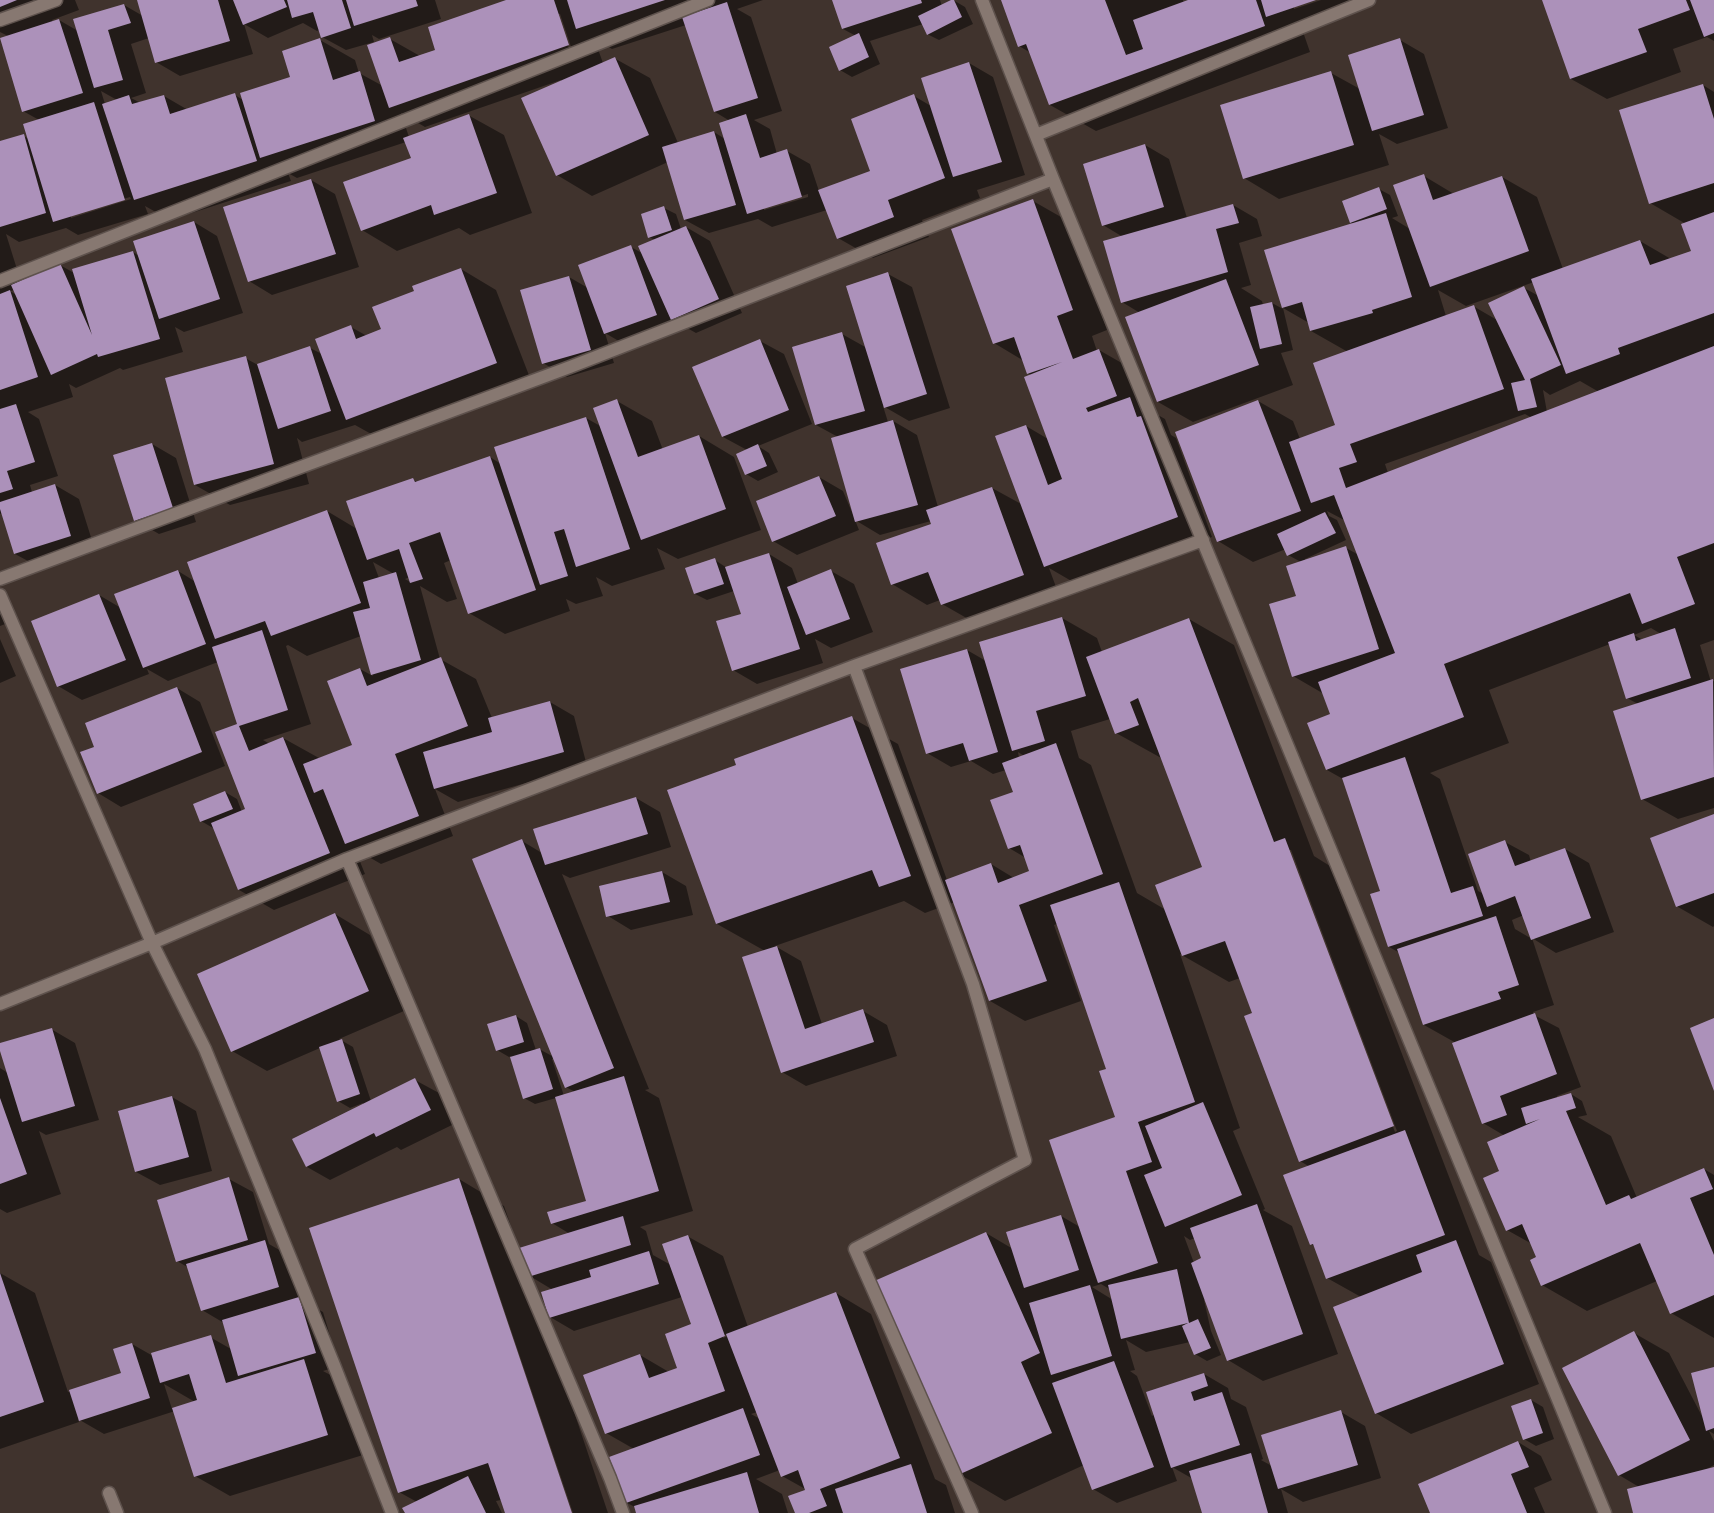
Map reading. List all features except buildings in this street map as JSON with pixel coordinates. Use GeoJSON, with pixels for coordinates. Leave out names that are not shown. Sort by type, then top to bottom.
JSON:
{"type":"FeatureCollection","features":[{"type":"Feature","properties":{"kind":"street"},"geometry":{"type":"LineString","coordinates":[[0,20],[56,0]]}},
{"type":"Feature","properties":{"kind":"street"},"geometry":{"type":"LineString","coordinates":[[0,281],[708,0]]}},
{"type":"Feature","properties":{"kind":"street"},"geometry":{"type":"LineString","coordinates":[[982,0],[1053,179],[1605,1513]]}},
{"type":"Feature","properties":{"kind":"street"},"geometry":{"type":"LineString","coordinates":[[1036,135],[1369,0]]}},
{"type":"Feature","properties":{"kind":"street"},"geometry":{"type":"LineString","coordinates":[[0,579],[570,367],[1053,179]]}},
{"type":"Feature","properties":{"kind":"street"},"geometry":{"type":"LineString","coordinates":[[0,1004],[152,943],[347,859],[854,666],[1203,540]]}},
{"type":"Feature","properties":{"kind":"street"},"geometry":{"type":"LineString","coordinates":[[0,595],[152,943],[205,1049],[392,1513]]}},
{"type":"Feature","properties":{"kind":"street"},"geometry":{"type":"LineString","coordinates":[[854,666],[972,984],[1025,1160],[854,1249],[972,1513]]}},
{"type":"Feature","properties":{"kind":"street"},"geometry":{"type":"LineString","coordinates":[[347,859],[610,1478],[623,1513]]}},
{"type":"Feature","properties":{"kind":"street"},"geometry":{"type":"LineString","coordinates":[[109,1493],[117,1513]]}}]}
